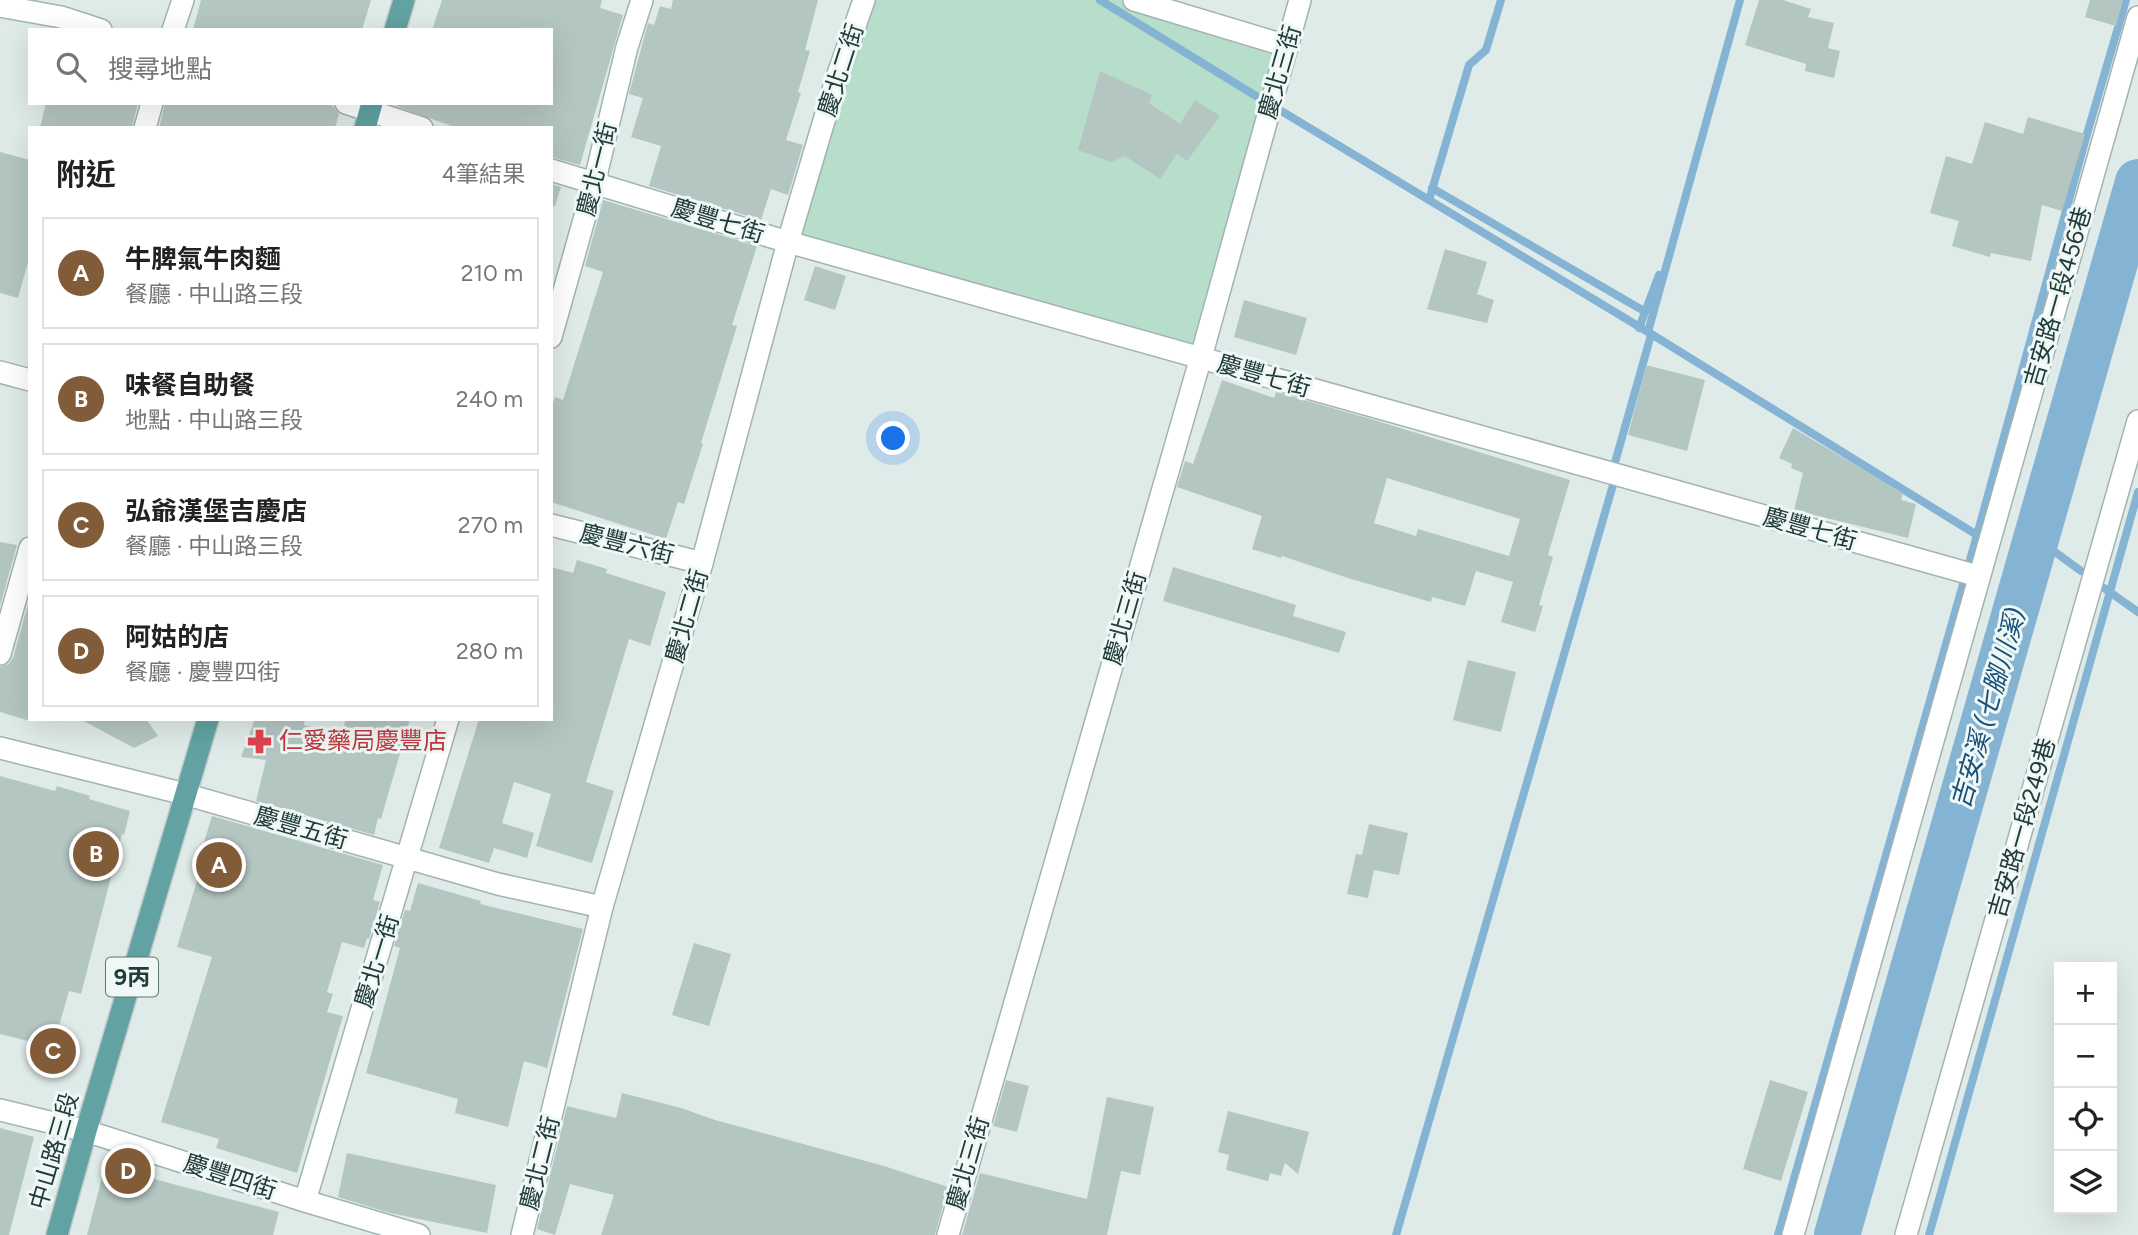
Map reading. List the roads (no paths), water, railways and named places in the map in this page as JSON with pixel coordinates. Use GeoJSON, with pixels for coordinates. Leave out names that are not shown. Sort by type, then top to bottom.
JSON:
{"type":"FeatureCollection","features":[{"type":"Feature","properties":{"kind":"main road"},"geometry":{"type":"LineString","coordinates":[[396,28],[404,0]]}},
{"type":"Feature","properties":{"kind":"main road","name":"中山路三段"},"geometry":{"type":"LineString","coordinates":[[57,1235],[207,721]]}},
{"type":"Feature","properties":{"kind":"street"},"geometry":{"type":"LineString","coordinates":[[174,28],[183,0]]}},
{"type":"Feature","properties":{"kind":"street","name":"慶北一街"},"geometry":{"type":"LineString","coordinates":[[553,330],[642,0]]}},
{"type":"Feature","properties":{"kind":"street","name":"慶北二街"},"geometry":{"type":"LineString","coordinates":[[522,1235],[602,907],[702,563],[788,242],[836,80],[864,0]]}},
{"type":"Feature","properties":{"kind":"street"},"geometry":{"type":"LineString","coordinates":[[1134,0],[1287,46]]}},
{"type":"Feature","properties":{"kind":"street","name":"慶北三街"},"geometry":{"type":"LineString","coordinates":[[948,1235],[1300,0]]}},
{"type":"Feature","properties":{"kind":"street"},"geometry":{"type":"LineString","coordinates":[[0,6],[61,17],[95,28]]}},
{"type":"Feature","properties":{"kind":"street","name":"吉安路一段456巷"},"geometry":{"type":"LineString","coordinates":[[1793,1235],[2138,17]]}},
{"type":"Feature","properties":{"kind":"street"},"geometry":{"type":"LineString","coordinates":[[146,126],[151,105]]}},
{"type":"Feature","properties":{"kind":"street"},"geometry":{"type":"LineString","coordinates":[[350,105],[369,114],[414,126]]}},
{"type":"Feature","properties":{"kind":"street","name":"慶豐七街"},"geometry":{"type":"LineString","coordinates":[[553,171],[788,242],[1978,576]]}},
{"type":"Feature","properties":{"kind":"street"},"geometry":{"type":"LineString","coordinates":[[0,372],[28,379]]}},
{"type":"Feature","properties":{"kind":"street","name":"吉安路一段249巷"},"geometry":{"type":"LineString","coordinates":[[1906,1235],[2138,421]]}},
{"type":"Feature","properties":{"kind":"street","name":"慶豐六街"},"geometry":{"type":"LineString","coordinates":[[553,526],[702,563]]}},
{"type":"Feature","properties":{"kind":"street"},"geometry":{"type":"LineString","coordinates":[[0,654],[28,555]]}},
{"type":"Feature","properties":{"kind":"street","name":"慶北一街"},"geometry":{"type":"LineString","coordinates":[[305,1201],[447,721]]}},
{"type":"Feature","properties":{"kind":"street","name":"慶豐五街"},"geometry":{"type":"LineString","coordinates":[[0,748],[187,795],[498,884],[602,907]]}},
{"type":"Feature","properties":{"kind":"street","name":"慶豐四街"},"geometry":{"type":"LineString","coordinates":[[0,1110],[86,1131],[419,1235]]}},
{"type":"Feature","properties":{"kind":"waterway"},"geometry":{"type":"LineString","coordinates":[[1100,0],[1256,96]]}},
{"type":"Feature","properties":{"kind":"waterway"},"geometry":{"type":"LineString","coordinates":[[1429,200],[1469,65],[1486,50],[1501,0]]}},
{"type":"Feature","properties":{"kind":"waterway"},"geometry":{"type":"LineString","coordinates":[[1648,332],[1740,0]]}},
{"type":"Feature","properties":{"kind":"waterway"},"geometry":{"type":"LineString","coordinates":[[1778,1235],[2126,0]]}},
{"type":"Feature","properties":{"kind":"waterway"},"geometry":{"type":"LineString","coordinates":[[1283,112],[1648,332],[1977,535]]}},
{"type":"Feature","properties":{"kind":"waterway","name":"吉安溪 (七腳川溪)"},"geometry":{"type":"LineString","coordinates":[[1837,1235],[2138,182]]}},
{"type":"Feature","properties":{"kind":"waterway"},"geometry":{"type":"LineString","coordinates":[[1432,188],[1644,311]]}},
{"type":"Feature","properties":{"kind":"waterway"},"geometry":{"type":"LineString","coordinates":[[1639,328],[1659,275]]}},
{"type":"Feature","properties":{"kind":"waterway"},"geometry":{"type":"LineString","coordinates":[[1396,1235],[1613,485],[1612,473],[1651,335]]}},
{"type":"Feature","properties":{"kind":"waterway"},"geometry":{"type":"LineString","coordinates":[[1929,1235],[2138,492]]}},
{"type":"Feature","properties":{"kind":"waterway"},"geometry":{"type":"LineString","coordinates":[[2036,538],[2081,571]]}},
{"type":"Feature","properties":{"kind":"waterway"},"geometry":{"type":"LineString","coordinates":[[2012,556],[2029,563]]}},
{"type":"Feature","properties":{"kind":"waterway"},"geometry":{"type":"LineString","coordinates":[[2104,588],[2138,612]]}},
{"type":"Feature","properties":{"kind":"place","name":"仁愛藥局慶豐店"},"geometry":{"type":"Point","coordinates":[259,741]}},
{"type":"Feature","properties":{"kind":"place","name":"味餐自助餐"},"geometry":{"type":"Point","coordinates":[96,854]}},
{"type":"Feature","properties":{"kind":"place","name":"牛脾氣牛肉麵"},"geometry":{"type":"Point","coordinates":[219,865]}},
{"type":"Feature","properties":{"kind":"place","name":"弘爺漢堡吉慶店"},"geometry":{"type":"Point","coordinates":[53,1051]}},
{"type":"Feature","properties":{"kind":"place","name":"阿姑的店"},"geometry":{"type":"Point","coordinates":[128,1171]}}]}
